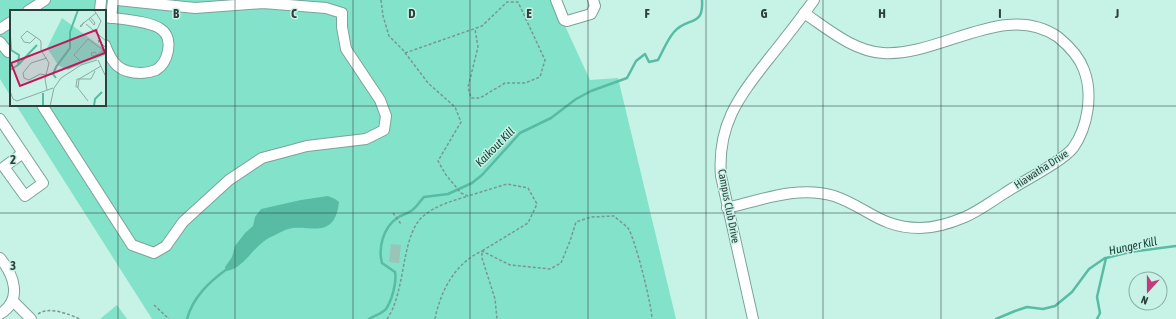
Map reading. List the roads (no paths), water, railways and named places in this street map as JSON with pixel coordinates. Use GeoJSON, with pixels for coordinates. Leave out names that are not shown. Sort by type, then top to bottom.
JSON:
{"type":"FeatureCollection","features":[{"type":"Feature","properties":{"kind":"street"},"geometry":{"type":"LineString","coordinates":[[30,10],[45,0]]}},
{"type":"Feature","properties":{"kind":"street"},"geometry":{"type":"LineString","coordinates":[[100,10],[101,0]]}},
{"type":"Feature","properties":{"kind":"street"},"geometry":{"type":"LineString","coordinates":[[106,48],[116,65],[129,73],[147,73],[156,70],[162,63],[169,46],[167,34],[161,28],[108,17],[112,0]]}},
{"type":"Feature","properties":{"kind":"street"},"geometry":{"type":"LineString","coordinates":[[43,106],[132,245],[154,253],[166,246],[183,222],[229,180],[262,158],[307,146],[366,139],[384,130],[386,116],[380,100],[346,49],[342,27],[342,13],[326,8],[263,3],[195,8],[117,0]]}},
{"type":"Feature","properties":{"kind":"street"},"geometry":{"type":"LineString","coordinates":[[556,0],[564,20],[567,21],[591,14],[595,6],[594,0]]}},
{"type":"Feature","properties":{"kind":"street","name":"Campus Club Drive"},"geometry":{"type":"LineString","coordinates":[[753,319],[747,286],[727,208],[720,163],[723,138],[726,125],[741,94],[814,0]]}},
{"type":"Feature","properties":{"kind":"street","name":"Hiawatha Drive"},"geometry":{"type":"LineString","coordinates":[[727,208],[799,192],[824,194],[842,200],[883,222],[893,225],[919,228],[939,226],[967,216],[1049,166],[1071,150],[1079,139],[1085,122],[1088,102],[1087,78],[1081,62],[1070,47],[1043,29],[1025,24],[993,25],[935,46],[895,54],[880,53],[858,48],[804,13]]}},
{"type":"Feature","properties":{"kind":"street"},"geometry":{"type":"LineString","coordinates":[[0,29],[10,23]]}},
{"type":"Feature","properties":{"kind":"street"},"geometry":{"type":"LineString","coordinates":[[0,42],[10,53]]}},
{"type":"Feature","properties":{"kind":"street"},"geometry":{"type":"LineString","coordinates":[[0,119],[23,153]]}},
{"type":"Feature","properties":{"kind":"street"},"geometry":{"type":"LineString","coordinates":[[0,258],[11,273],[14,284],[13,301],[8,308],[0,314]]}},
{"type":"Feature","properties":{"kind":"street"},"geometry":{"type":"LineString","coordinates":[[13,301],[31,319]]}},
{"type":"Feature","properties":{"kind":"waterway","name":"Kaikout Kill"},"geometry":{"type":"LineString","coordinates":[[369,319],[386,309],[394,291],[395,272],[382,263],[381,257],[381,245],[385,233],[392,222],[413,210],[424,197],[448,194],[472,183],[482,175],[520,133],[551,118],[576,99],[591,91],[627,78],[636,61],[645,54],[649,62],[658,60],[674,32],[679,27],[694,20],[700,15],[702,0]]}},
{"type":"Feature","properties":{"kind":"waterway","name":"Hunger Kill"},"geometry":{"type":"LineString","coordinates":[[1097,319],[1100,313],[1097,297],[1106,258],[1130,252],[1176,246]]}},
{"type":"Feature","properties":{"kind":"waterway"},"geometry":{"type":"LineString","coordinates":[[996,319],[1027,307],[1043,309],[1055,306],[1072,292],[1089,269],[1105,258]]}},
{"type":"Feature","properties":{"kind":"waterway"},"geometry":{"type":"LineString","coordinates":[[187,319],[193,304],[202,291],[227,269]]}}]}
